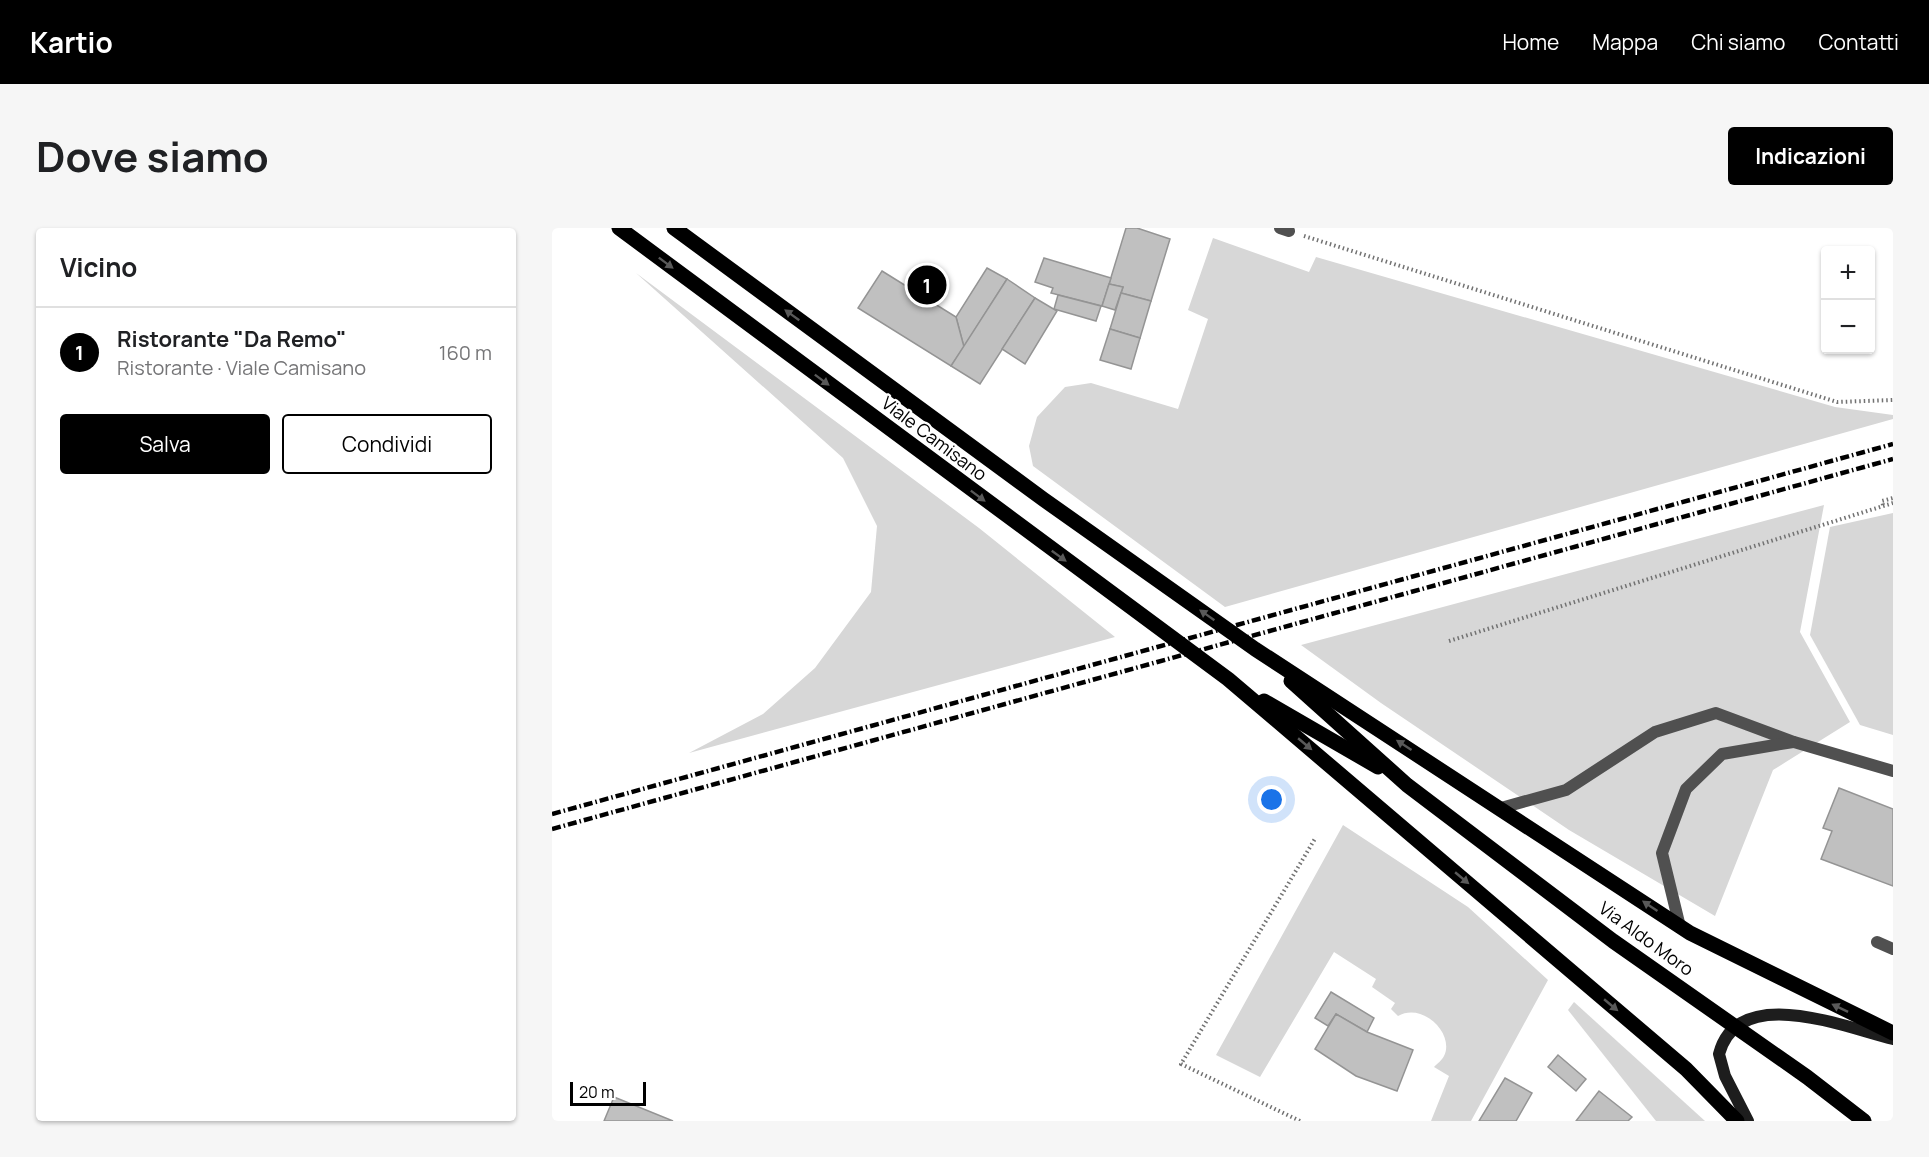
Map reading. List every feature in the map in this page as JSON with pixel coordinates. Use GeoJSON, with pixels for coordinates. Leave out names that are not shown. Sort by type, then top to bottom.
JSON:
{"type":"FeatureCollection","features":[{"type":"Feature","properties":{"kind":"main road","name":"Viale Camisano"},"geometry":{"type":"LineString","coordinates":[[619,228],[1228,680]]}},
{"type":"Feature","properties":{"kind":"main road","name":"Viale Camisano"},"geometry":{"type":"LineString","coordinates":[[675,228],[1043,499],[1255,649]]}},
{"type":"Feature","properties":{"kind":"main road"},"geometry":{"type":"LineString","coordinates":[[1255,649],[1454,777],[1680,927],[1755,967],[1893,1033]]}},
{"type":"Feature","properties":{"kind":"main road","name":"Via Aldo Moro"},"geometry":{"type":"LineString","coordinates":[[1255,649],[1407,784],[1613,941],[1807,1077],[1864,1121]]}},
{"type":"Feature","properties":{"kind":"main road"},"geometry":{"type":"LineString","coordinates":[[1228,680],[1686,1068],[1737,1121]]}},
{"type":"Feature","properties":{"kind":"main road","name":"Via Aldo Moro"},"geometry":{"type":"LineString","coordinates":[[1228,680],[1407,784]]}},
{"type":"Feature","properties":{"kind":"main road"},"geometry":{"type":"LineString","coordinates":[[1748,1121],[1725,1076],[1719,1054],[1730,1031],[1754,1017],[1780,1012],[1893,1039]]}},
{"type":"Feature","properties":{"kind":"lane"},"geometry":{"type":"LineString","coordinates":[[1501,808],[1566,789],[1655,732],[1716,713],[1794,742],[1893,771]]}},
{"type":"Feature","properties":{"kind":"lane"},"geometry":{"type":"LineString","coordinates":[[1680,927],[1662,854],[1686,789],[1722,754],[1794,742]]}},
{"type":"Feature","properties":{"kind":"lane"},"geometry":{"type":"LineString","coordinates":[[1877,942],[1893,949]]}},
{"type":"Feature","properties":{"kind":"path"},"geometry":{"type":"LineString","coordinates":[[1284,229],[1837,402],[1893,400]]}},
{"type":"Feature","properties":{"kind":"path"},"geometry":{"type":"LineString","coordinates":[[1883,506],[1882,501],[1893,498]]}},
{"type":"Feature","properties":{"kind":"path"},"geometry":{"type":"LineString","coordinates":[[1449,641],[1893,503]]}},
{"type":"Feature","properties":{"kind":"path"},"geometry":{"type":"LineString","coordinates":[[1300,1121],[1181,1064],[1316,837]]}},
{"type":"Feature","properties":{"kind":"shaded area"},"geometry":{"type":"Polygon","coordinates":[[[1213,238],[1309,272],[1316,257],[1835,407],[1893,415],[1893,419],[1225,607],[1033,466],[1029,446],[1037,417],[1065,387],[1091,383],[1178,409],[1208,319],[1188,310],[1213,238]]]}},
{"type":"Feature","properties":{"kind":"shaded area"},"geometry":{"type":"Polygon","coordinates":[[[636,273],[979,528],[1115,637],[689,753],[763,714],[815,668],[871,592],[877,526],[843,458],[636,273]]]}},
{"type":"Feature","properties":{"kind":"shaded area"},"geometry":{"type":"Polygon","coordinates":[[[1824,505],[1800,632],[1850,722],[1773,770],[1715,916],[1569,830],[1381,703],[1301,645],[1824,505]]]}},
{"type":"Feature","properties":{"kind":"shaded area"},"geometry":{"type":"Polygon","coordinates":[[[1893,513],[1893,735],[1860,725],[1810,635],[1830,527],[1893,513]]]}},
{"type":"Feature","properties":{"kind":"shaded area"},"geometry":{"type":"Polygon","coordinates":[[[1343,825],[1468,907],[1548,980],[1471,1121],[1431,1121],[1449,1076],[1434,1067],[1443,1057],[1446,1047],[1441,1030],[1434,1022],[1417,1013],[1398,1016],[1391,1009],[1395,1003],[1372,987],[1376,979],[1334,952],[1260,1077],[1216,1055],[1343,825]]]}},
{"type":"Feature","properties":{"kind":"shaded area"},"geometry":{"type":"Polygon","coordinates":[[[1574,1002],[1705,1121],[1656,1121],[1568,1010],[1574,1002]]]}},
{"type":"Feature","properties":{"kind":"building"},"geometry":{"type":"Polygon","coordinates":[[[1126,228],[1137,228],[1170,239],[1151,301],[1121,293],[1123,287],[1109,284],[1126,228]]]}},
{"type":"Feature","properties":{"kind":"building"},"geometry":{"type":"Polygon","coordinates":[[[1044,258],[1111,278],[1102,306],[1051,293],[1053,288],[1035,282],[1044,258]]]}},
{"type":"Feature","properties":{"kind":"building"},"geometry":{"type":"Polygon","coordinates":[[[987,268],[1007,279],[964,347],[956,317],[987,268]]]}},
{"type":"Feature","properties":{"kind":"building"},"geometry":{"type":"Polygon","coordinates":[[[882,271],[956,317],[964,347],[951,366],[858,308],[882,271]]]}},
{"type":"Feature","properties":{"kind":"building"},"geometry":{"type":"Polygon","coordinates":[[[1007,279],[1035,298],[980,384],[951,366],[1007,279]]]}},
{"type":"Feature","properties":{"kind":"building"},"geometry":{"type":"Polygon","coordinates":[[[1109,284],[1123,287],[1115,310],[1102,306],[1109,284]]]}},
{"type":"Feature","properties":{"kind":"building"},"geometry":{"type":"Polygon","coordinates":[[[1121,293],[1151,301],[1140,338],[1110,329],[1121,293]]]}},
{"type":"Feature","properties":{"kind":"building"},"geometry":{"type":"Polygon","coordinates":[[[1058,295],[1101,306],[1096,321],[1054,309],[1058,295]]]}},
{"type":"Feature","properties":{"kind":"building"},"geometry":{"type":"Polygon","coordinates":[[[1035,298],[1057,311],[1025,364],[1002,349],[1035,298]]]}},
{"type":"Feature","properties":{"kind":"building"},"geometry":{"type":"Polygon","coordinates":[[[1110,329],[1140,338],[1131,369],[1100,360],[1110,329]]]}},
{"type":"Feature","properties":{"kind":"building"},"geometry":{"type":"Polygon","coordinates":[[[1839,788],[1893,809],[1893,886],[1821,859],[1832,831],[1823,828],[1839,788]]]}},
{"type":"Feature","properties":{"kind":"building"},"geometry":{"type":"Polygon","coordinates":[[[1331,992],[1374,1018],[1367,1032],[1336,1014],[1328,1026],[1315,1018],[1331,992]]]}},
{"type":"Feature","properties":{"kind":"building"},"geometry":{"type":"Polygon","coordinates":[[[1336,1014],[1367,1032],[1413,1050],[1397,1091],[1356,1076],[1315,1049],[1336,1014]]]}},
{"type":"Feature","properties":{"kind":"building"},"geometry":{"type":"Polygon","coordinates":[[[1558,1055],[1586,1079],[1576,1091],[1548,1067],[1558,1055]]]}},
{"type":"Feature","properties":{"kind":"building"},"geometry":{"type":"Polygon","coordinates":[[[1505,1078],[1532,1093],[1516,1121],[1479,1121],[1505,1078]]]}},
{"type":"Feature","properties":{"kind":"building"},"geometry":{"type":"Polygon","coordinates":[[[1599,1091],[1632,1117],[1628,1121],[1576,1121],[1599,1091]]]}},
{"type":"Feature","properties":{"kind":"building"},"geometry":{"type":"Polygon","coordinates":[[[614,1097],[673,1121],[604,1121],[614,1097]]]}},
{"type":"Feature","properties":{"kind":"railway"},"geometry":{"type":"LineString","coordinates":[[552,814],[1893,444]]}},
{"type":"Feature","properties":{"kind":"railway"},"geometry":{"type":"LineString","coordinates":[[552,829],[1893,459]]}},
{"type":"Feature","properties":{"kind":"place","name":"Ristorante \"Da Remo\""},"geometry":{"type":"Point","coordinates":[927,285]}}]}
